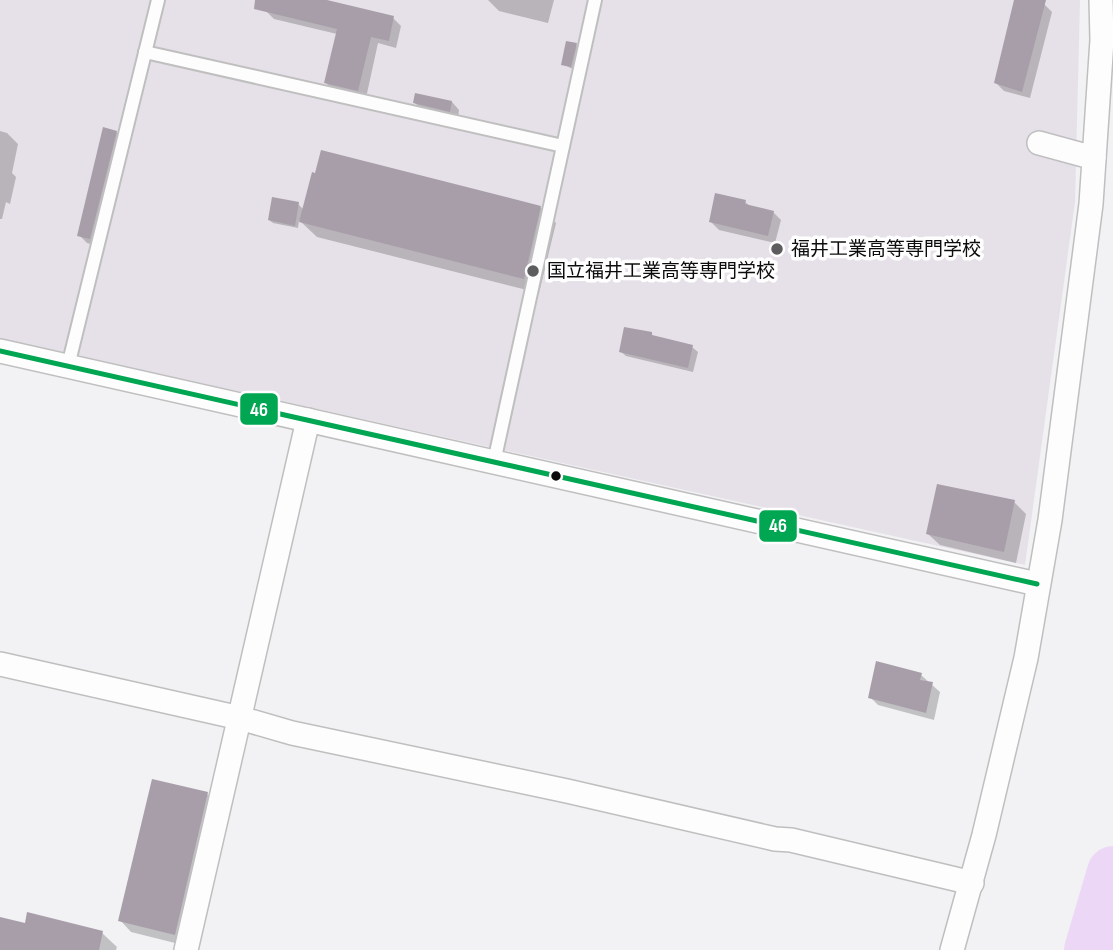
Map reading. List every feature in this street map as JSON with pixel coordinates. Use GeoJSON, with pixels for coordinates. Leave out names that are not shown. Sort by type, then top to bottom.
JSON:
{"type":"FeatureCollection","features":[{"type":"Feature","properties":{"kind":"street"},"geometry":{"type":"LineString","coordinates":[[952,950],[972,883],[1026,658],[1050,520],[1091,204],[1102,40],[1101,0]]}},
{"type":"Feature","properties":{"kind":"street"},"geometry":{"type":"LineString","coordinates":[[1039,143],[1094,158]]}},
{"type":"Feature","properties":{"kind":"street"},"geometry":{"type":"LineString","coordinates":[[0,351],[1037,584]]}},
{"type":"Feature","properties":{"kind":"street"},"geometry":{"type":"LineString","coordinates":[[186,950],[308,420]]}},
{"type":"Feature","properties":{"kind":"street"},"geometry":{"type":"LineString","coordinates":[[0,664],[240,718],[292,733],[567,791],[775,839],[791,840],[972,883]]}},
{"type":"Feature","properties":{"kind":"lane"},"geometry":{"type":"LineString","coordinates":[[68,366],[158,0]]}},
{"type":"Feature","properties":{"kind":"lane"},"geometry":{"type":"LineString","coordinates":[[494,462],[595,0]]}},
{"type":"Feature","properties":{"kind":"lane"},"geometry":{"type":"LineString","coordinates":[[145,52],[563,146]]}},
{"type":"Feature","properties":{"kind":"shaded area","name":"国立福井工業高等専門学校"},"geometry":{"type":"Polygon","coordinates":[[[0,0],[1080,0],[1075,202],[1025,565],[0,339],[0,0]]]}},
{"type":"Feature","properties":{"kind":"building"},"geometry":{"type":"Polygon","coordinates":[[[255,0],[327,0],[394,16],[389,41],[371,37],[358,91],[324,83],[337,29],[254,9],[255,0]]]}},
{"type":"Feature","properties":{"kind":"building"},"geometry":{"type":"Polygon","coordinates":[[[1014,0],[1046,0],[1022,92],[994,83],[1014,0]]]}},
{"type":"Feature","properties":{"kind":"building"},"geometry":{"type":"Polygon","coordinates":[[[566,41],[577,43],[571,67],[561,65],[566,41]]]}},
{"type":"Feature","properties":{"kind":"building"},"geometry":{"type":"Polygon","coordinates":[[[415,93],[452,101],[450,112],[413,103],[415,93]]]}},
{"type":"Feature","properties":{"kind":"building"},"geometry":{"type":"Polygon","coordinates":[[[103,127],[117,131],[90,239],[77,236],[103,127]]]}},
{"type":"Feature","properties":{"kind":"building"},"geometry":{"type":"Polygon","coordinates":[[[321,150],[541,206],[524,279],[299,222],[312,172],[315,173],[321,150]]]}},
{"type":"Feature","properties":{"kind":"building"},"geometry":{"type":"Polygon","coordinates":[[[715,193],[746,200],[745,204],[774,211],[768,236],[709,222],[715,193]]]}},
{"type":"Feature","properties":{"kind":"building"},"geometry":{"type":"Polygon","coordinates":[[[272,197],[299,202],[295,226],[268,220],[272,197]]]}},
{"type":"Feature","properties":{"kind":"building"},"geometry":{"type":"Polygon","coordinates":[[[624,327],[652,332],[652,335],[693,345],[688,368],[619,352],[624,327]]]}},
{"type":"Feature","properties":{"kind":"building"},"geometry":{"type":"Polygon","coordinates":[[[937,484],[1015,500],[1004,552],[926,534],[937,484]]]}},
{"type":"Feature","properties":{"kind":"building"},"geometry":{"type":"Polygon","coordinates":[[[876,661],[922,673],[920,680],[933,682],[926,713],[868,698],[876,661]]]}},
{"type":"Feature","properties":{"kind":"building"},"geometry":{"type":"Polygon","coordinates":[[[152,779],[208,792],[175,935],[118,921],[152,779]]]}},
{"type":"Feature","properties":{"kind":"building"},"geometry":{"type":"Polygon","coordinates":[[[27,912],[103,931],[99,950],[0,950],[0,917],[25,923],[27,912]]]}},
{"type":"Feature","properties":{"kind":"waterway"},"geometry":{"type":"LineString","coordinates":[[1090,950],[1113,872]]}},
{"type":"Feature","properties":{"kind":"transit line","name":"46"},"geometry":{"type":"LineString","coordinates":[[0,351],[1037,584]]}},
{"type":"Feature","properties":{"kind":"place","name":"福井工業高等専門学校"},"geometry":{"type":"Point","coordinates":[777,249]}},
{"type":"Feature","properties":{"kind":"place","name":"国立福井工業高等専門学校"},"geometry":{"type":"Point","coordinates":[533,271]}}]}
